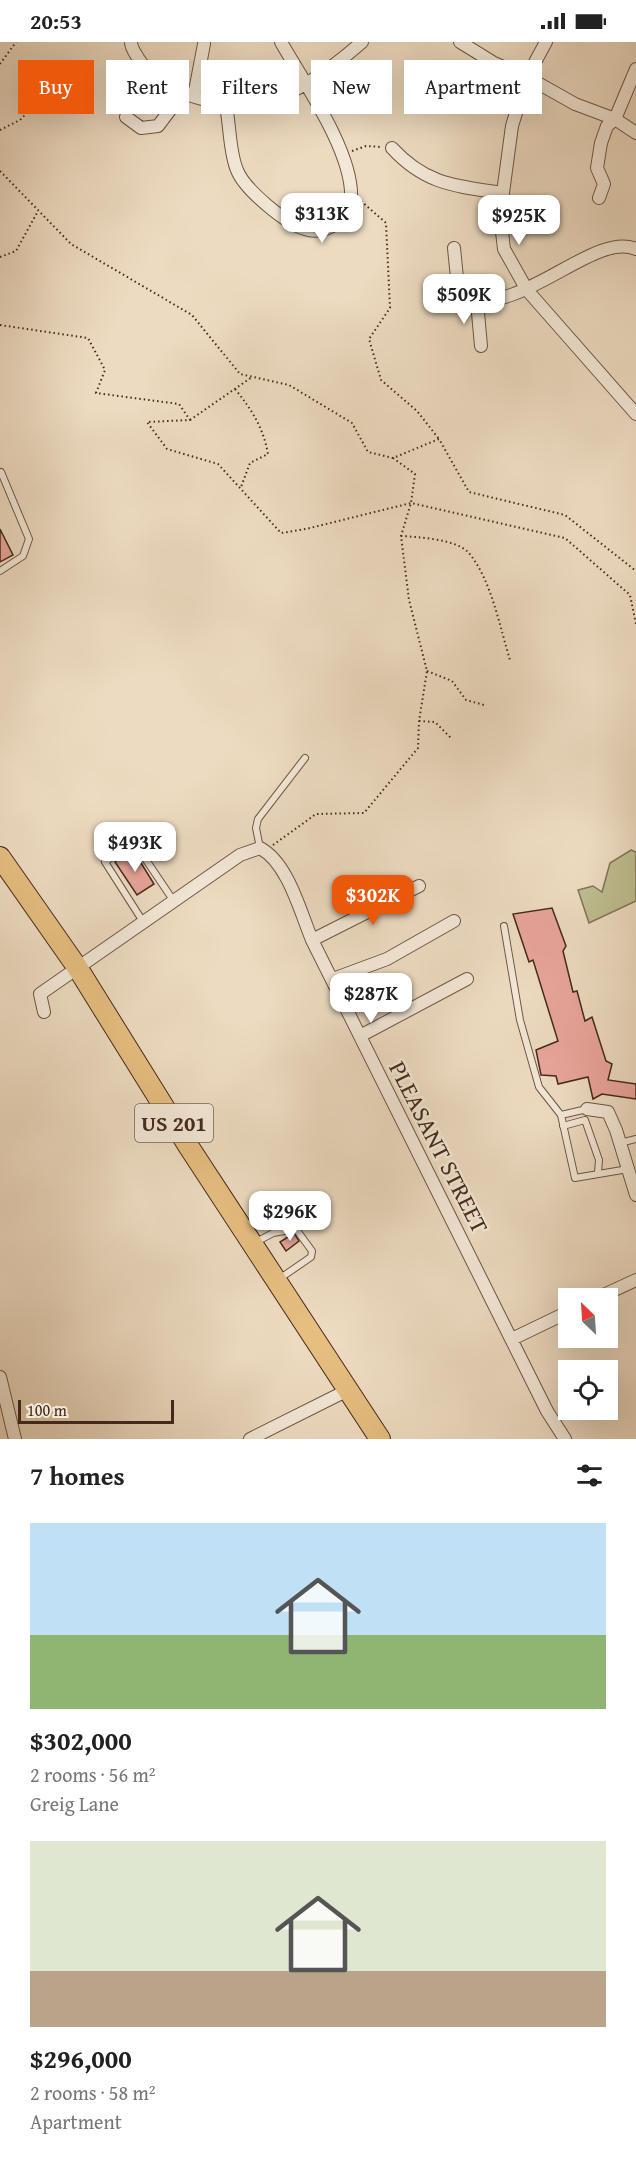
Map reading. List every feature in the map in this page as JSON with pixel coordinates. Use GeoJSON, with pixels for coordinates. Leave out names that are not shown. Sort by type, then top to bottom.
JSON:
{"type":"FeatureCollection","features":[{"type":"Feature","properties":{"kind":"main road","name":"US 201"},"geometry":{"type":"LineString","coordinates":[[0,857],[76,967],[380,1439]]}},
{"type":"Feature","properties":{"kind":"street"},"geometry":{"type":"LineString","coordinates":[[131,42],[140,60]]}},
{"type":"Feature","properties":{"kind":"street"},"geometry":{"type":"LineString","coordinates":[[227,114],[237,170],[251,192],[304,229],[328,230],[346,217],[351,199],[341,156],[330,128],[281,42]]}},
{"type":"Feature","properties":{"kind":"street"},"geometry":{"type":"LineString","coordinates":[[299,88],[362,42]]}},
{"type":"Feature","properties":{"kind":"street"},"geometry":{"type":"LineString","coordinates":[[460,42],[489,60]]}},
{"type":"Feature","properties":{"kind":"street"},"geometry":{"type":"LineString","coordinates":[[536,60],[546,42]]}},
{"type":"Feature","properties":{"kind":"street"},"geometry":{"type":"LineString","coordinates":[[194,96],[204,44]]}},
{"type":"Feature","properties":{"kind":"street"},"geometry":{"type":"LineString","coordinates":[[599,198],[604,184],[597,168],[601,143],[607,126],[615,119],[636,69]]}},
{"type":"Feature","properties":{"kind":"street"},"geometry":{"type":"LineString","coordinates":[[542,85],[575,104],[615,119],[636,133]]}},
{"type":"Feature","properties":{"kind":"street"},"geometry":{"type":"LineString","coordinates":[[189,94],[201,97]]}},
{"type":"Feature","properties":{"kind":"street"},"geometry":{"type":"LineString","coordinates":[[126,117],[141,128],[158,126],[167,114]]}},
{"type":"Feature","properties":{"kind":"street"},"geometry":{"type":"LineString","coordinates":[[516,114],[500,216],[504,249],[527,290],[636,414]]}},
{"type":"Feature","properties":{"kind":"street"},"geometry":{"type":"LineString","coordinates":[[392,148],[410,167],[450,185],[503,193]]}},
{"type":"Feature","properties":{"kind":"street"},"geometry":{"type":"LineString","coordinates":[[454,248],[458,288],[464,299],[477,302],[500,299],[527,290],[599,252],[617,246],[636,249]]}},
{"type":"Feature","properties":{"kind":"street"},"geometry":{"type":"LineString","coordinates":[[477,302],[481,346]]}},
{"type":"Feature","properties":{"kind":"street"},"geometry":{"type":"LineString","coordinates":[[44,1012],[40,994],[76,967],[240,855],[266,847]]}},
{"type":"Feature","properties":{"kind":"street","name":"PLEASANT STREET"},"geometry":{"type":"LineString","coordinates":[[266,847],[285,877],[312,940],[559,1437]]}},
{"type":"Feature","properties":{"kind":"street"},"geometry":{"type":"LineString","coordinates":[[312,940],[419,886]]}},
{"type":"Feature","properties":{"kind":"street"},"geometry":{"type":"LineString","coordinates":[[333,979],[396,954],[454,921]]}},
{"type":"Feature","properties":{"kind":"street"},"geometry":{"type":"LineString","coordinates":[[360,1036],[467,979]]}},
{"type":"Feature","properties":{"kind":"street"},"geometry":{"type":"LineString","coordinates":[[587,1109],[608,1112],[636,1195]]}},
{"type":"Feature","properties":{"kind":"street"},"geometry":{"type":"LineString","coordinates":[[618,1288],[636,1280]]}},
{"type":"Feature","properties":{"kind":"street"},"geometry":{"type":"LineString","coordinates":[[512,1339],[558,1317]]}},
{"type":"Feature","properties":{"kind":"street"},"geometry":{"type":"LineString","coordinates":[[0,1377],[15,1439]]}},
{"type":"Feature","properties":{"kind":"street"},"geometry":{"type":"LineString","coordinates":[[250,1439],[348,1390]]}},
{"type":"Feature","properties":{"kind":"lane"},"geometry":{"type":"LineString","coordinates":[[0,571],[23,556],[29,539],[1,472]]}},
{"type":"Feature","properties":{"kind":"lane"},"geometry":{"type":"LineString","coordinates":[[266,847],[256,828],[258,819],[305,758]]}},
{"type":"Feature","properties":{"kind":"lane"},"geometry":{"type":"LineString","coordinates":[[142,920],[105,862],[134,842],[173,900]]}},
{"type":"Feature","properties":{"kind":"lane"},"geometry":{"type":"LineString","coordinates":[[504,926],[520,1020],[539,1088],[561,1115],[575,1178],[598,1172],[628,1169]]}},
{"type":"Feature","properties":{"kind":"lane"},"geometry":{"type":"LineString","coordinates":[[561,1115],[587,1109]]}},
{"type":"Feature","properties":{"kind":"lane"},"geometry":{"type":"LineString","coordinates":[[563,1126],[585,1120],[599,1160],[598,1172]]}},
{"type":"Feature","properties":{"kind":"lane"},"geometry":{"type":"LineString","coordinates":[[620,1143],[636,1138]]}},
{"type":"Feature","properties":{"kind":"lane"},"geometry":{"type":"LineString","coordinates":[[253,1244],[273,1233],[296,1229],[307,1241],[312,1251],[311,1257],[277,1280]]}},
{"type":"Feature","properties":{"kind":"path"},"geometry":{"type":"LineString","coordinates":[[0,64],[16,42]]}},
{"type":"Feature","properties":{"kind":"path"},"geometry":{"type":"LineString","coordinates":[[0,130],[20,120],[26,114]]}},
{"type":"Feature","properties":{"kind":"path"},"geometry":{"type":"LineString","coordinates":[[341,156],[366,146],[392,148]]}},
{"type":"Feature","properties":{"kind":"path"},"geometry":{"type":"LineString","coordinates":[[0,171],[71,244],[192,315],[240,374],[289,385],[352,423],[368,452],[393,458],[415,474],[411,503],[401,536],[409,600],[427,671],[419,721],[418,748],[364,813],[316,814],[266,847]]}},
{"type":"Feature","properties":{"kind":"path"},"geometry":{"type":"LineString","coordinates":[[350,191],[386,223],[390,308],[369,339],[381,380],[417,411],[439,439],[469,492],[565,515],[636,571]]}},
{"type":"Feature","properties":{"kind":"path"},"geometry":{"type":"LineString","coordinates":[[0,257],[16,251],[38,211]]}},
{"type":"Feature","properties":{"kind":"path"},"geometry":{"type":"LineString","coordinates":[[0,325],[88,338],[105,370],[96,393],[179,404],[190,420]]}},
{"type":"Feature","properties":{"kind":"path"},"geometry":{"type":"LineString","coordinates":[[252,377],[190,420],[147,422],[167,449],[219,464],[280,533],[306,529],[411,503],[565,538],[630,595],[636,596]]}},
{"type":"Feature","properties":{"kind":"path"},"geometry":{"type":"LineString","coordinates":[[235,389],[256,416],[265,437],[268,454],[250,463],[240,488]]}},
{"type":"Feature","properties":{"kind":"path"},"geometry":{"type":"LineString","coordinates":[[393,458],[439,439]]}},
{"type":"Feature","properties":{"kind":"path"},"geometry":{"type":"LineString","coordinates":[[401,536],[435,539],[467,551],[488,588],[510,660]]}},
{"type":"Feature","properties":{"kind":"path"},"geometry":{"type":"LineString","coordinates":[[630,595],[636,624]]}},
{"type":"Feature","properties":{"kind":"path"},"geometry":{"type":"LineString","coordinates":[[427,671],[452,681],[466,700],[484,705]]}},
{"type":"Feature","properties":{"kind":"path"},"geometry":{"type":"LineString","coordinates":[[419,721],[435,722],[451,738]]}},
{"type":"Feature","properties":{"kind":"green space"},"geometry":{"type":"Polygon","coordinates":[[[631,850],[636,852],[636,901],[589,923],[578,890],[593,886],[602,892],[610,863],[631,850]]]}},
{"type":"Feature","properties":{"kind":"building"},"geometry":{"type":"Polygon","coordinates":[[[0,529],[13,555],[0,562],[0,529]]]}},
{"type":"Feature","properties":{"kind":"building"},"geometry":{"type":"Polygon","coordinates":[[[133,850],[154,884],[137,895],[115,862],[133,850]]]}},
{"type":"Feature","properties":{"kind":"building"},"geometry":{"type":"Polygon","coordinates":[[[552,908],[566,946],[563,951],[573,992],[577,991],[585,1021],[592,1017],[606,1061],[612,1064],[608,1080],[636,1084],[636,1099],[602,1094],[593,1099],[588,1077],[558,1084],[556,1076],[541,1075],[536,1050],[558,1041],[533,960],[529,962],[513,914],[552,908]]]}},
{"type":"Feature","properties":{"kind":"building"},"geometry":{"type":"Polygon","coordinates":[[[294,1233],[299,1241],[286,1251],[280,1242],[294,1233]]]}}]}
